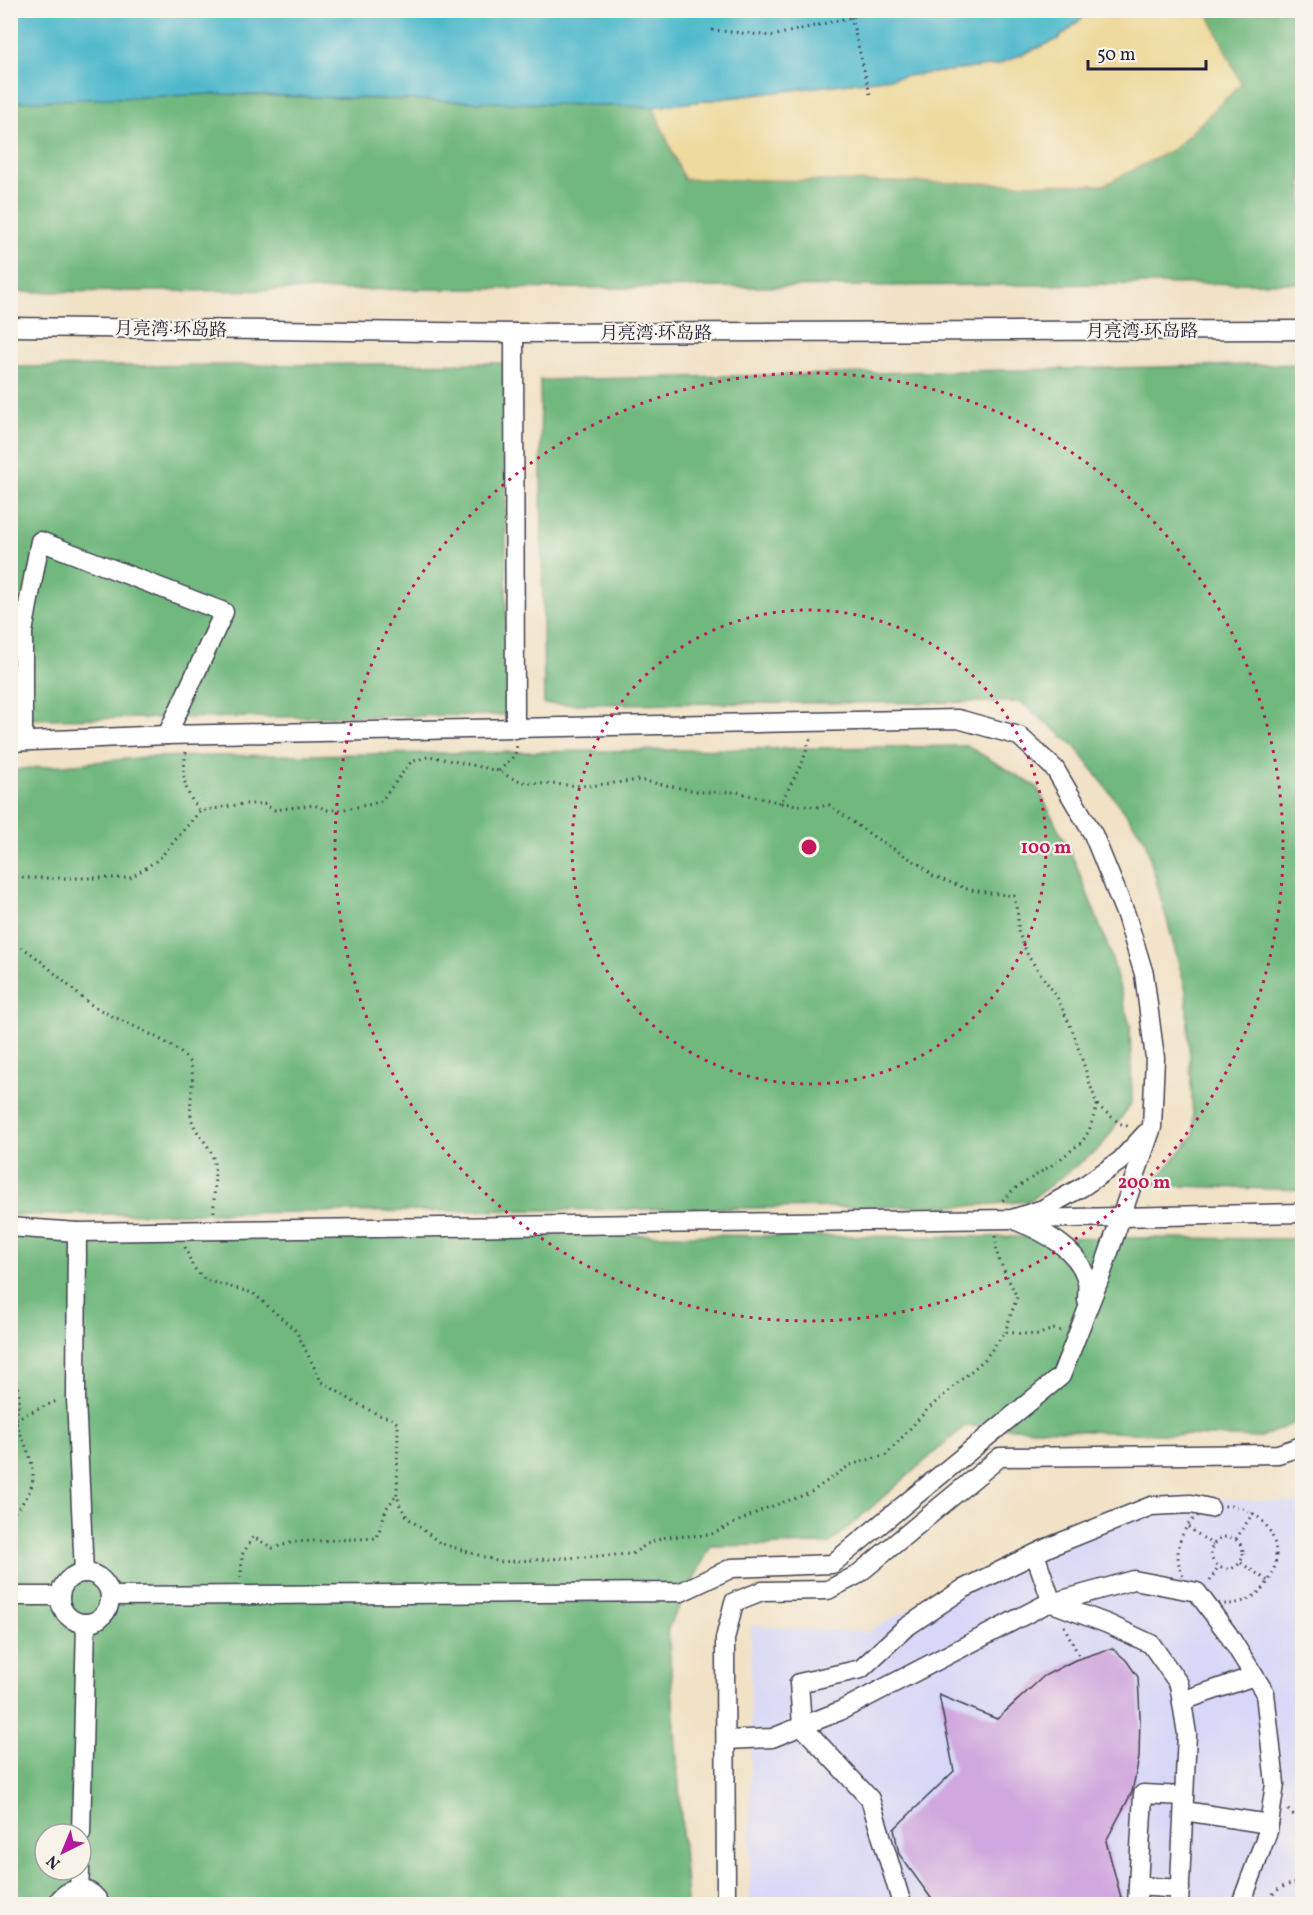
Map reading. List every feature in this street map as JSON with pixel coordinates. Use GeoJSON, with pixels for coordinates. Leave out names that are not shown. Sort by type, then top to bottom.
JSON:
{"type":"FeatureCollection","features":[{"type":"Feature","properties":{"kind":"street","name":"月亮湾·环岛路"},"geometry":{"type":"LineString","coordinates":[[10,327],[514,333],[1302,330]]}},
{"type":"Feature","properties":{"kind":"street"},"geometry":{"type":"LineString","coordinates":[[514,333],[515,729]]}},
{"type":"Feature","properties":{"kind":"street"},"geometry":{"type":"LineString","coordinates":[[111,1596],[681,1592],[732,1568],[832,1564],[1061,1376],[1121,1215],[1148,1130],[1155,1058],[1144,974],[1126,915],[1093,834],[1055,769],[1019,736],[958,719],[167,735],[16,741],[23,632],[40,541],[224,612],[167,735]]}},
{"type":"Feature","properties":{"kind":"street"},"geometry":{"type":"LineString","coordinates":[[1011,1220],[1043,1209],[1082,1187],[1120,1161],[1148,1130]]}},
{"type":"Feature","properties":{"kind":"street"},"geometry":{"type":"LineString","coordinates":[[10,1227],[77,1232],[1011,1220],[1121,1215],[1302,1213]]}},
{"type":"Feature","properties":{"kind":"street"},"geometry":{"type":"LineString","coordinates":[[1011,1220],[1041,1230],[1078,1263],[1087,1281],[1087,1310]]}},
{"type":"Feature","properties":{"kind":"street"},"geometry":{"type":"LineString","coordinates":[[77,1232],[76,1398],[84,1573]]}},
{"type":"Feature","properties":{"kind":"street"},"geometry":{"type":"LineString","coordinates":[[726,1905],[725,1639],[734,1602],[762,1591],[828,1590],[847,1580],[1000,1457],[1278,1454],[1302,1446]]}},
{"type":"Feature","properties":{"kind":"street"},"geometry":{"type":"LineString","coordinates":[[902,1905],[870,1799],[802,1726],[799,1683],[861,1668],[905,1628],[963,1590],[1035,1554],[1150,1506],[1191,1504],[1210,1508]]}},
{"type":"Feature","properties":{"kind":"street"},"geometry":{"type":"LineString","coordinates":[[1035,1554],[1052,1603]]}},
{"type":"Feature","properties":{"kind":"street"},"geometry":{"type":"LineString","coordinates":[[84,1573],[97,1576],[104,1581],[111,1596],[107,1612],[94,1622],[86,1623],[70,1618],[64,1612],[60,1596],[66,1581],[84,1573]]}},
{"type":"Feature","properties":{"kind":"street"},"geometry":{"type":"LineString","coordinates":[[726,1740],[772,1738],[840,1711],[1044,1605],[1134,1580],[1197,1592],[1228,1634],[1265,1693],[1275,1784],[1269,1824],[1240,1905]]}},
{"type":"Feature","properties":{"kind":"street"},"geometry":{"type":"LineString","coordinates":[[10,1596],[60,1596]]}},
{"type":"Feature","properties":{"kind":"street"},"geometry":{"type":"LineString","coordinates":[[1052,1603],[1108,1624],[1151,1644],[1179,1684],[1188,1734],[1180,1897],[1138,1886]]}},
{"type":"Feature","properties":{"kind":"street"},"geometry":{"type":"LineString","coordinates":[[81,1822],[86,1623]]}},
{"type":"Feature","properties":{"kind":"street"},"geometry":{"type":"LineString","coordinates":[[1182,1701],[1254,1676]]}},
{"type":"Feature","properties":{"kind":"street"},"geometry":{"type":"LineString","coordinates":[[1137,1905],[1143,1794],[1269,1824]]}},
{"type":"Feature","properties":{"kind":"street"},"geometry":{"type":"LineString","coordinates":[[79,1882],[79,1889]]}},
{"type":"Feature","properties":{"kind":"street"},"geometry":{"type":"LineString","coordinates":[[57,1905],[65,1893],[79,1889],[94,1895],[100,1905]]}},
{"type":"Feature","properties":{"kind":"path"},"geometry":{"type":"LineString","coordinates":[[712,30],[772,36],[881,10]]}},
{"type":"Feature","properties":{"kind":"path"},"geometry":{"type":"LineString","coordinates":[[850,17],[870,94]]}},
{"type":"Feature","properties":{"kind":"path"},"geometry":{"type":"LineString","coordinates":[[782,802],[803,761],[810,742],[813,722]]}},
{"type":"Feature","properties":{"kind":"path"},"geometry":{"type":"LineString","coordinates":[[499,771],[515,755],[517,744],[515,729]]}},
{"type":"Feature","properties":{"kind":"path"},"geometry":{"type":"LineString","coordinates":[[188,735],[183,780],[191,799],[200,811]]}},
{"type":"Feature","properties":{"kind":"path"},"geometry":{"type":"LineString","coordinates":[[10,878],[130,878],[159,859],[200,811],[243,804],[264,804],[274,810],[314,805],[328,810],[340,810],[372,804],[381,801],[411,762],[430,756],[499,771],[527,783],[589,786],[639,780],[701,792],[737,792],[782,802],[818,807],[829,805],[874,837],[922,866],[933,876],[969,890],[1014,896],[1018,931],[1028,956],[1057,997],[1073,1032],[1097,1105],[1119,1123],[1148,1130]]}},
{"type":"Feature","properties":{"kind":"path"},"geometry":{"type":"LineString","coordinates":[[10,943],[15,943],[29,952],[88,1002],[108,1015],[147,1032],[182,1054],[190,1064],[192,1122],[213,1158],[214,1230]]}},
{"type":"Feature","properties":{"kind":"path"},"geometry":{"type":"LineString","coordinates":[[181,1230],[186,1252],[193,1267],[205,1280],[253,1293],[296,1331],[321,1381],[354,1402],[379,1415],[392,1418],[398,1424],[397,1494],[400,1506],[408,1518],[440,1543],[500,1562],[632,1554],[647,1544],[666,1537],[710,1535],[764,1509],[810,1493],[850,1465],[886,1455],[927,1410],[985,1359],[1005,1332],[1017,1297],[998,1258],[992,1220],[997,1207],[1013,1190],[1055,1163],[1082,1142],[1089,1131],[1097,1105]]}},
{"type":"Feature","properties":{"kind":"path"},"geometry":{"type":"LineString","coordinates":[[1005,1332],[1037,1335],[1053,1329],[1077,1335]]}},
{"type":"Feature","properties":{"kind":"path"},"geometry":{"type":"LineString","coordinates":[[10,1371],[16,1379],[20,1405],[13,1418]]}},
{"type":"Feature","properties":{"kind":"path"},"geometry":{"type":"LineString","coordinates":[[13,1418],[56,1400],[76,1398]]}},
{"type":"Feature","properties":{"kind":"path"},"geometry":{"type":"LineString","coordinates":[[10,1516],[18,1509],[34,1484],[33,1468],[13,1418]]}},
{"type":"Feature","properties":{"kind":"path"},"geometry":{"type":"LineString","coordinates":[[240,1596],[242,1555],[253,1537],[273,1548],[294,1542],[377,1538],[387,1509],[397,1494]]}},
{"type":"Feature","properties":{"kind":"path"},"geometry":{"type":"LineString","coordinates":[[1227,1505],[1243,1508],[1253,1514],[1269,1528],[1275,1542],[1277,1558],[1273,1573],[1253,1597],[1239,1603],[1223,1604],[1208,1600],[1184,1579],[1179,1563],[1179,1546],[1187,1527],[1195,1517],[1210,1508],[1227,1505]]}},
{"type":"Feature","properties":{"kind":"path"},"geometry":{"type":"LineString","coordinates":[[1236,1539],[1253,1514]]}},
{"type":"Feature","properties":{"kind":"path"},"geometry":{"type":"LineString","coordinates":[[1187,1527],[1213,1545]]}},
{"type":"Feature","properties":{"kind":"path"},"geometry":{"type":"LineString","coordinates":[[1224,1537],[1236,1539],[1244,1550],[1241,1563],[1229,1570],[1218,1567],[1211,1558],[1213,1545],[1224,1537]]}},
{"type":"Feature","properties":{"kind":"path"},"geometry":{"type":"LineString","coordinates":[[1241,1563],[1268,1581]]}},
{"type":"Feature","properties":{"kind":"path"},"geometry":{"type":"LineString","coordinates":[[1052,1603],[1080,1658]]}},
{"type":"Feature","properties":{"kind":"path"},"geometry":{"type":"LineString","coordinates":[[1266,1905],[1279,1888],[1291,1883],[1302,1883]]}},
{"type":"Feature","properties":{"kind":"shaded area"},"geometry":{"type":"Polygon","coordinates":[[[1169,1496],[1302,1503],[1302,1904],[750,1904],[751,1626],[867,1632],[1041,1539],[1169,1496]]]}},
{"type":"Feature","properties":{"kind":"green space"},"geometry":{"type":"Polygon","coordinates":[[[1207,11],[1302,11],[1302,283],[11,292],[10,102],[216,94],[653,107],[684,179],[1240,84],[1207,11]]]}},
{"type":"Feature","properties":{"kind":"green space"},"geometry":{"type":"Polygon","coordinates":[[[505,363],[507,715],[25,719],[11,722],[10,367],[505,363]]]}},
{"type":"Feature","properties":{"kind":"green space"},"geometry":{"type":"Polygon","coordinates":[[[1302,364],[1302,1190],[1152,1185],[1194,1135],[1186,990],[1145,839],[1075,746],[1021,702],[544,704],[540,380],[1302,364]]]}},
{"type":"Feature","properties":{"kind":"green space"},"geometry":{"type":"Polygon","coordinates":[[[967,746],[1037,787],[1075,862],[1110,952],[1130,1026],[1132,1102],[1101,1147],[1029,1201],[967,1206],[11,1215],[11,772],[21,769],[148,757],[967,746]]]}},
{"type":"Feature","properties":{"kind":"green space"},"geometry":{"type":"Polygon","coordinates":[[[11,1231],[1302,1239],[1302,1420],[1259,1438],[965,1426],[829,1544],[711,1546],[668,1628],[687,1904],[11,1904],[11,1231]]]}},
{"type":"Feature","properties":{"kind":"sand"},"geometry":{"type":"Polygon","coordinates":[[[1090,10],[1207,11],[1241,84],[1174,149],[1104,185],[684,179],[653,107],[997,65],[1058,39],[1090,10]]]}},
{"type":"Feature","properties":{"kind":"water"},"geometry":{"type":"Polygon","coordinates":[[[10,11],[1090,11],[1058,39],[997,65],[653,107],[216,94],[11,102],[10,11]]]}},
{"type":"Feature","properties":{"kind":"building"},"geometry":{"type":"Polygon","coordinates":[[[1112,1648],[1126,1660],[1138,1677],[1140,1716],[1139,1758],[1132,1792],[1106,1841],[1123,1905],[936,1905],[899,1854],[894,1829],[954,1771],[939,1695],[997,1719],[1044,1676],[1075,1660],[1112,1648]]]}}]}
